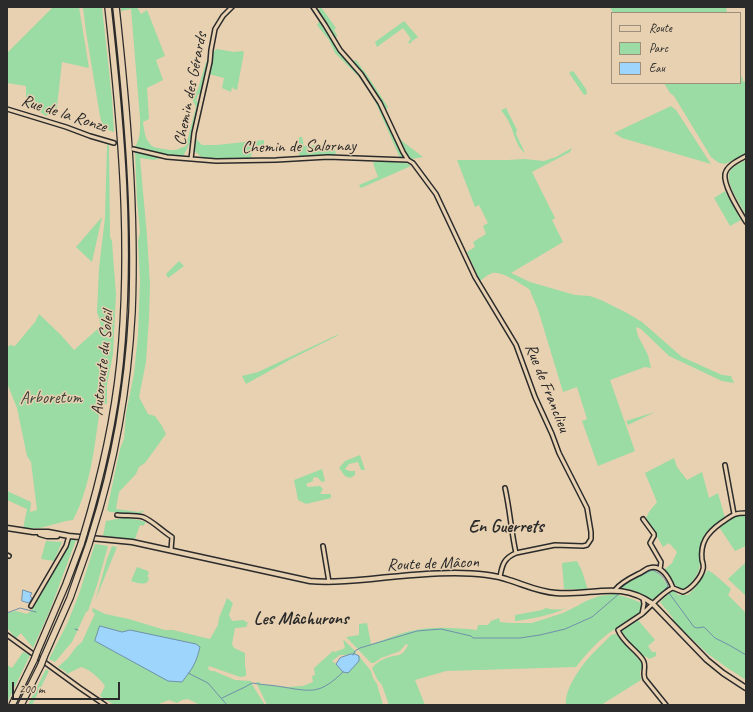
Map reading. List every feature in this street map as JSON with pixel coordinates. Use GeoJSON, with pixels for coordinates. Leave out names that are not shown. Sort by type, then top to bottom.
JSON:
{"type":"FeatureCollection","features":[{"type":"Feature","properties":{"kind":"highway","name":"Autoroute du Soleil"},"geometry":{"type":"LineString","coordinates":[[21,705],[41,665],[70,598],[89,544],[88,535],[111,425],[120,364],[124,288],[123,189],[116,88],[108,7]]}},
{"type":"Feature","properties":{"kind":"highway","name":"Autoroute du Soleil"},"geometry":{"type":"LineString","coordinates":[[12,705],[34,660],[64,591],[81,544],[88,535],[106,484],[118,427],[128,365],[132,313],[133,235],[125,94],[116,7]]}},
{"type":"Feature","properties":{"kind":"street","name":"Chemin des Gérards"},"geometry":{"type":"LineString","coordinates":[[191,159],[194,133],[210,62],[215,29],[223,16],[232,7]]}},
{"type":"Feature","properties":{"kind":"street"},"geometry":{"type":"LineString","coordinates":[[313,7],[326,25],[340,50],[361,74],[380,103],[408,160]]}},
{"type":"Feature","properties":{"kind":"street","name":"Rue de la Ronze"},"geometry":{"type":"LineString","coordinates":[[7,109],[114,143]]}},
{"type":"Feature","properties":{"kind":"street"},"geometry":{"type":"LineString","coordinates":[[133,148],[167,157],[191,159]]}},
{"type":"Feature","properties":{"kind":"street"},"geometry":{"type":"LineString","coordinates":[[746,156],[734,162],[725,174],[726,183],[746,222]]}},
{"type":"Feature","properties":{"kind":"street","name":"Chemin de Salornay"},"geometry":{"type":"LineString","coordinates":[[191,159],[216,161],[328,157],[408,160]]}},
{"type":"Feature","properties":{"kind":"street","name":"Rue de Franclieu"},"geometry":{"type":"LineString","coordinates":[[408,160],[413,163],[436,194],[475,277],[516,345],[535,397],[559,453],[587,508],[590,532],[590,539],[587,545],[555,545],[516,553]]}},
{"type":"Feature","properties":{"kind":"street"},"geometry":{"type":"LineString","coordinates":[[725,465],[734,514]]}},
{"type":"Feature","properties":{"kind":"street"},"geometry":{"type":"LineString","coordinates":[[500,577],[505,560],[516,553],[511,531],[505,488]]}},
{"type":"Feature","properties":{"kind":"street"},"geometry":{"type":"LineString","coordinates":[[619,591],[618,586],[648,568],[655,567],[667,575],[673,588],[683,592],[688,590],[692,587],[703,570],[704,565],[702,561],[702,550],[704,540],[709,533],[734,514],[746,513]]}},
{"type":"Feature","properties":{"kind":"street"},"geometry":{"type":"LineString","coordinates":[[117,515],[143,518],[154,524],[172,537],[171,550]]}},
{"type":"Feature","properties":{"kind":"street"},"geometry":{"type":"LineString","coordinates":[[643,519],[654,534],[650,543],[661,562],[660,569]]}},
{"type":"Feature","properties":{"kind":"street","name":"Route de Mâcon"},"geometry":{"type":"LineString","coordinates":[[7,528],[33,532],[48,532],[69,536],[88,535],[132,542],[310,581],[329,582],[444,573],[478,574],[500,577],[542,591],[554,593],[619,591],[634,594],[653,604],[708,660],[723,673],[745,686]]}},
{"type":"Feature","properties":{"kind":"street"},"geometry":{"type":"LineString","coordinates":[[31,606],[66,546],[69,536]]}},
{"type":"Feature","properties":{"kind":"street"},"geometry":{"type":"LineString","coordinates":[[323,546],[329,582]]}},
{"type":"Feature","properties":{"kind":"street"},"geometry":{"type":"LineString","coordinates":[[666,705],[644,677],[644,662],[618,630],[642,614],[670,588],[673,588]]}},
{"type":"Feature","properties":{"kind":"street"},"geometry":{"type":"LineString","coordinates":[[642,614],[644,604],[643,598]]}},
{"type":"Feature","properties":{"kind":"street"},"geometry":{"type":"LineString","coordinates":[[7,635],[105,705]]}},
{"type":"Feature","properties":{"kind":"green space"},"geometry":{"type":"Polygon","coordinates":[[[53,7],[79,7],[89,68],[62,62],[56,116],[50,114],[46,116],[36,109],[24,105],[26,98],[26,86],[7,83],[7,53],[53,7]]]}},
{"type":"Feature","properties":{"kind":"green space"},"geometry":{"type":"Polygon","coordinates":[[[83,7],[102,7],[114,132],[103,128],[100,116],[83,7]]]}},
{"type":"Feature","properties":{"kind":"green space"},"geometry":{"type":"Polygon","coordinates":[[[121,7],[137,7],[141,14],[147,10],[165,56],[156,60],[163,80],[147,88],[149,119],[143,122],[146,138],[152,146],[173,150],[186,146],[196,107],[192,99],[198,89],[206,62],[208,60],[201,94],[198,94],[196,101],[199,102],[191,137],[183,156],[169,156],[135,147],[139,136],[140,118],[131,9],[121,11],[121,7]]]}},
{"type":"Feature","properties":{"kind":"green space"},"geometry":{"type":"Polygon","coordinates":[[[321,7],[336,28],[334,30],[337,35],[336,39],[319,13],[318,10],[321,7]]]}},
{"type":"Feature","properties":{"kind":"green space"},"geometry":{"type":"Polygon","coordinates":[[[610,7],[726,7],[727,12],[612,12],[610,7]]]}},
{"type":"Feature","properties":{"kind":"green space"},"geometry":{"type":"Polygon","coordinates":[[[320,20],[338,51],[360,75],[379,105],[405,158],[400,158],[374,99],[361,79],[335,53],[329,40],[317,25],[320,20]]]}},
{"type":"Feature","properties":{"kind":"green space"},"geometry":{"type":"Polygon","coordinates":[[[404,21],[418,37],[410,44],[408,42],[411,39],[403,28],[377,47],[375,42],[404,21]]]}},
{"type":"Feature","properties":{"kind":"green space"},"geometry":{"type":"Polygon","coordinates":[[[217,49],[244,52],[237,90],[232,87],[231,92],[222,88],[224,78],[209,74],[214,51],[217,49]]]}},
{"type":"Feature","properties":{"kind":"green space"},"geometry":{"type":"Polygon","coordinates":[[[356,60],[388,107],[386,110],[371,85],[353,61],[356,60]]]}},
{"type":"Feature","properties":{"kind":"green space"},"geometry":{"type":"Polygon","coordinates":[[[572,71],[586,89],[587,94],[584,95],[569,73],[572,71]]]}},
{"type":"Feature","properties":{"kind":"green space"},"geometry":{"type":"Polygon","coordinates":[[[741,77],[743,78],[742,81],[746,82],[746,154],[725,164],[719,163],[711,157],[674,96],[670,93],[665,84],[741,84],[741,77]]]}},
{"type":"Feature","properties":{"kind":"green space"},"geometry":{"type":"Polygon","coordinates":[[[671,106],[676,110],[711,164],[622,138],[614,133],[671,106]]]}},
{"type":"Feature","properties":{"kind":"green space"},"geometry":{"type":"Polygon","coordinates":[[[506,108],[517,130],[516,134],[525,153],[518,145],[509,123],[501,110],[506,108]]]}},
{"type":"Feature","properties":{"kind":"green space"},"geometry":{"type":"Polygon","coordinates":[[[398,136],[402,141],[423,157],[412,159],[408,157],[398,136]]]}},
{"type":"Feature","properties":{"kind":"green space"},"geometry":{"type":"Polygon","coordinates":[[[299,137],[302,137],[304,146],[334,144],[336,156],[327,155],[299,157],[299,137]]]}},
{"type":"Feature","properties":{"kind":"green space"},"geometry":{"type":"Polygon","coordinates":[[[196,139],[202,145],[264,140],[264,145],[257,146],[257,148],[252,149],[251,159],[214,159],[203,158],[194,151],[196,139]]]}},
{"type":"Feature","properties":{"kind":"green space","name":"Arboretum"},"geometry":{"type":"Polygon","coordinates":[[[107,145],[109,145],[110,237],[112,241],[116,294],[113,354],[107,385],[107,403],[105,404],[101,401],[95,447],[89,477],[85,492],[73,520],[40,528],[23,529],[27,509],[7,500],[7,491],[31,502],[30,512],[37,510],[31,462],[27,456],[17,408],[7,383],[7,348],[10,345],[15,346],[35,322],[39,314],[74,350],[101,326],[97,312],[99,268],[105,218],[107,145]]]}},
{"type":"Feature","properties":{"kind":"green space"},"geometry":{"type":"Polygon","coordinates":[[[572,148],[570,152],[532,172],[555,218],[552,220],[563,242],[511,273],[530,282],[575,295],[590,296],[601,300],[642,322],[682,357],[722,375],[731,376],[734,383],[722,381],[669,356],[641,329],[636,327],[638,336],[648,355],[651,368],[645,367],[610,380],[635,451],[598,466],[582,421],[587,419],[577,387],[563,392],[538,310],[530,290],[512,279],[497,273],[489,274],[480,281],[467,252],[475,247],[473,242],[486,234],[483,226],[488,223],[479,205],[475,207],[457,160],[525,159],[544,161],[556,157],[572,148]]]}},
{"type":"Feature","properties":{"kind":"green space"},"geometry":{"type":"Polygon","coordinates":[[[135,151],[160,158],[154,160],[140,158],[150,285],[146,362],[139,397],[148,414],[155,416],[166,434],[145,463],[139,467],[136,474],[119,492],[116,509],[139,512],[145,510],[140,514],[110,512],[107,510],[120,449],[124,439],[126,413],[134,374],[138,335],[140,280],[138,241],[140,232],[135,151]]]}},
{"type":"Feature","properties":{"kind":"green space"},"geometry":{"type":"Polygon","coordinates":[[[746,160],[746,215],[731,187],[729,176],[730,171],[733,168],[746,160]]]}},
{"type":"Feature","properties":{"kind":"green space"},"geometry":{"type":"Polygon","coordinates":[[[377,161],[406,163],[411,166],[361,188],[359,185],[378,177],[373,163],[377,161]]]}},
{"type":"Feature","properties":{"kind":"green space"},"geometry":{"type":"Polygon","coordinates":[[[725,191],[741,220],[730,226],[714,198],[725,191]]]}},
{"type":"Feature","properties":{"kind":"green space"},"geometry":{"type":"Polygon","coordinates":[[[102,217],[92,262],[76,247],[102,217]]]}},
{"type":"Feature","properties":{"kind":"green space"},"geometry":{"type":"Polygon","coordinates":[[[179,261],[184,266],[168,278],[166,274],[179,261]]]}},
{"type":"Feature","properties":{"kind":"green space"},"geometry":{"type":"Polygon","coordinates":[[[339,334],[246,384],[242,376],[258,372],[339,334]]]}},
{"type":"Feature","properties":{"kind":"green space"},"geometry":{"type":"Polygon","coordinates":[[[655,412],[628,425],[626,421],[655,412]]]}},
{"type":"Feature","properties":{"kind":"green space"},"geometry":{"type":"Polygon","coordinates":[[[360,455],[365,470],[361,470],[358,462],[349,464],[345,469],[355,471],[355,475],[350,478],[345,476],[339,468],[345,461],[360,455]]]}},
{"type":"Feature","properties":{"kind":"green space"},"geometry":{"type":"Polygon","coordinates":[[[674,458],[677,467],[687,480],[702,472],[709,498],[718,493],[725,518],[714,525],[704,535],[700,548],[699,570],[688,587],[683,590],[678,589],[665,569],[672,563],[677,552],[669,543],[663,547],[646,518],[657,502],[645,473],[674,458]]]}},
{"type":"Feature","properties":{"kind":"green space"},"geometry":{"type":"Polygon","coordinates":[[[322,469],[325,481],[322,482],[317,477],[313,478],[313,481],[306,484],[308,487],[320,486],[323,489],[320,494],[331,494],[331,498],[306,504],[298,500],[294,480],[322,469]]]}},
{"type":"Feature","properties":{"kind":"green space"},"geometry":{"type":"Polygon","coordinates":[[[737,516],[746,516],[746,546],[735,551],[719,527],[737,516]]]}},
{"type":"Feature","properties":{"kind":"green space"},"geometry":{"type":"Polygon","coordinates":[[[127,518],[146,522],[143,526],[140,525],[135,539],[103,536],[106,521],[127,518]]]}},
{"type":"Feature","properties":{"kind":"green space"},"geometry":{"type":"Polygon","coordinates":[[[70,539],[76,540],[50,610],[33,648],[21,633],[16,638],[7,628],[7,613],[16,611],[27,614],[32,610],[68,546],[70,539]]]}},
{"type":"Feature","properties":{"kind":"green space"},"geometry":{"type":"Polygon","coordinates":[[[46,541],[62,542],[54,561],[41,559],[46,541]]]}},
{"type":"Feature","properties":{"kind":"green space"},"geometry":{"type":"Polygon","coordinates":[[[95,544],[108,546],[97,585],[88,611],[86,612],[72,642],[55,662],[49,659],[67,624],[79,594],[95,544]]]}},
{"type":"Feature","properties":{"kind":"green space"},"geometry":{"type":"Polygon","coordinates":[[[112,546],[117,547],[95,601],[107,559],[112,546]]]}},
{"type":"Feature","properties":{"kind":"green space"},"geometry":{"type":"Polygon","coordinates":[[[577,561],[588,590],[564,589],[562,563],[577,561]]]}},
{"type":"Feature","properties":{"kind":"green space"},"geometry":{"type":"Polygon","coordinates":[[[746,562],[746,596],[728,579],[746,562]]]}},
{"type":"Feature","properties":{"kind":"green space"},"geometry":{"type":"Polygon","coordinates":[[[137,567],[148,571],[149,574],[147,576],[149,578],[147,583],[142,584],[131,581],[137,567]]]}},
{"type":"Feature","properties":{"kind":"green space"},"geometry":{"type":"Polygon","coordinates":[[[654,570],[660,575],[668,586],[652,601],[637,592],[619,588],[640,575],[654,570]]]}},
{"type":"Feature","properties":{"kind":"green space"},"geometry":{"type":"Polygon","coordinates":[[[708,570],[731,589],[728,595],[746,613],[746,680],[708,654],[673,621],[673,618],[660,602],[670,592],[674,591],[678,595],[688,595],[708,570]]]}},
{"type":"Feature","properties":{"kind":"green space"},"geometry":{"type":"Polygon","coordinates":[[[615,594],[641,603],[641,613],[609,633],[592,648],[576,667],[446,671],[415,680],[425,705],[389,705],[382,685],[377,679],[372,668],[382,660],[401,654],[405,651],[408,645],[406,644],[400,651],[371,663],[346,637],[359,635],[359,624],[367,623],[371,644],[419,629],[444,628],[477,630],[478,625],[488,625],[491,621],[499,618],[500,622],[532,623],[563,613],[599,596],[615,594]]]}},
{"type":"Feature","properties":{"kind":"green space"},"geometry":{"type":"Polygon","coordinates":[[[227,598],[233,603],[229,615],[232,621],[243,620],[248,623],[246,627],[235,628],[232,644],[234,648],[245,653],[246,676],[240,677],[209,666],[208,669],[235,680],[251,681],[265,705],[200,705],[188,699],[177,703],[169,700],[156,705],[114,705],[100,696],[105,686],[91,672],[81,667],[67,674],[58,667],[82,642],[95,614],[92,611],[93,608],[105,614],[129,619],[165,630],[173,630],[210,639],[218,625],[219,618],[227,598]]]}},
{"type":"Feature","properties":{"kind":"green space"},"geometry":{"type":"Polygon","coordinates":[[[546,608],[556,610],[567,608],[554,613],[515,621],[515,615],[546,608]]]}},
{"type":"Feature","properties":{"kind":"green space"},"geometry":{"type":"Polygon","coordinates":[[[638,620],[655,640],[648,646],[652,652],[656,652],[656,656],[649,659],[641,656],[621,631],[638,620]]]}},
{"type":"Feature","properties":{"kind":"green space"},"geometry":{"type":"Polygon","coordinates":[[[616,634],[643,664],[640,672],[641,680],[601,705],[566,705],[569,688],[583,664],[611,635],[616,634]]]}},
{"type":"Feature","properties":{"kind":"green space"},"geometry":{"type":"Polygon","coordinates":[[[343,639],[356,652],[355,654],[340,655],[332,661],[343,672],[359,661],[359,656],[371,671],[377,684],[383,705],[267,705],[256,682],[287,687],[303,686],[313,682],[312,676],[315,675],[314,668],[333,651],[335,652],[345,648],[343,639]]]}},
{"type":"Feature","properties":{"kind":"green space"},"geometry":{"type":"Polygon","coordinates":[[[23,652],[30,655],[7,703],[7,665],[12,668],[23,652]]]}},
{"type":"Feature","properties":{"kind":"green space"},"geometry":{"type":"Polygon","coordinates":[[[46,669],[49,671],[32,705],[28,705],[46,669]]]}},
{"type":"Feature","properties":{"kind":"water"},"geometry":{"type":"Polygon","coordinates":[[[23,590],[32,593],[30,596],[32,598],[29,603],[22,601],[23,590]]]}},
{"type":"Feature","properties":{"kind":"water"},"geometry":{"type":"Polygon","coordinates":[[[100,626],[122,632],[130,630],[196,644],[200,647],[193,666],[182,682],[168,681],[95,641],[100,626]]]}},
{"type":"Feature","properties":{"kind":"water"},"geometry":{"type":"Polygon","coordinates":[[[351,654],[359,656],[359,661],[348,673],[343,672],[336,664],[340,658],[351,654]]]}},
{"type":"Feature","properties":{"kind":"waterway"},"geometry":{"type":"LineString","coordinates":[[621,589],[630,581],[652,570],[664,578],[668,586],[665,589]]}},
{"type":"Feature","properties":{"kind":"waterway"},"geometry":{"type":"LineString","coordinates":[[353,655],[355,651],[360,648],[417,631],[441,629],[471,636],[473,638],[520,638],[540,635],[565,629],[592,617],[621,592]]}},
{"type":"Feature","properties":{"kind":"waterway"},"geometry":{"type":"LineString","coordinates":[[669,593],[694,627],[704,627],[715,638],[746,655]]}},
{"type":"Feature","properties":{"kind":"waterway"},"geometry":{"type":"LineString","coordinates":[[7,613],[20,608],[36,612]]}},
{"type":"Feature","properties":{"kind":"waterway"},"geometry":{"type":"LineString","coordinates":[[222,698],[252,683],[302,690],[316,690],[322,688],[343,672]]}},
{"type":"Feature","properties":{"kind":"waterway"},"geometry":{"type":"LineString","coordinates":[[188,673],[208,683],[227,705]]}},
{"type":"Feature","properties":{"kind":"tunnel"},"geometry":{"type":"LineString","coordinates":[[114,143],[130,148]]}},
{"type":"Feature","properties":{"kind":"district","name":"En Guerrets"},"geometry":{"type":"Point","coordinates":[506,527]}},
{"type":"Feature","properties":{"kind":"district","name":"Les Mâchurons"},"geometry":{"type":"Point","coordinates":[301,619]}}]}
